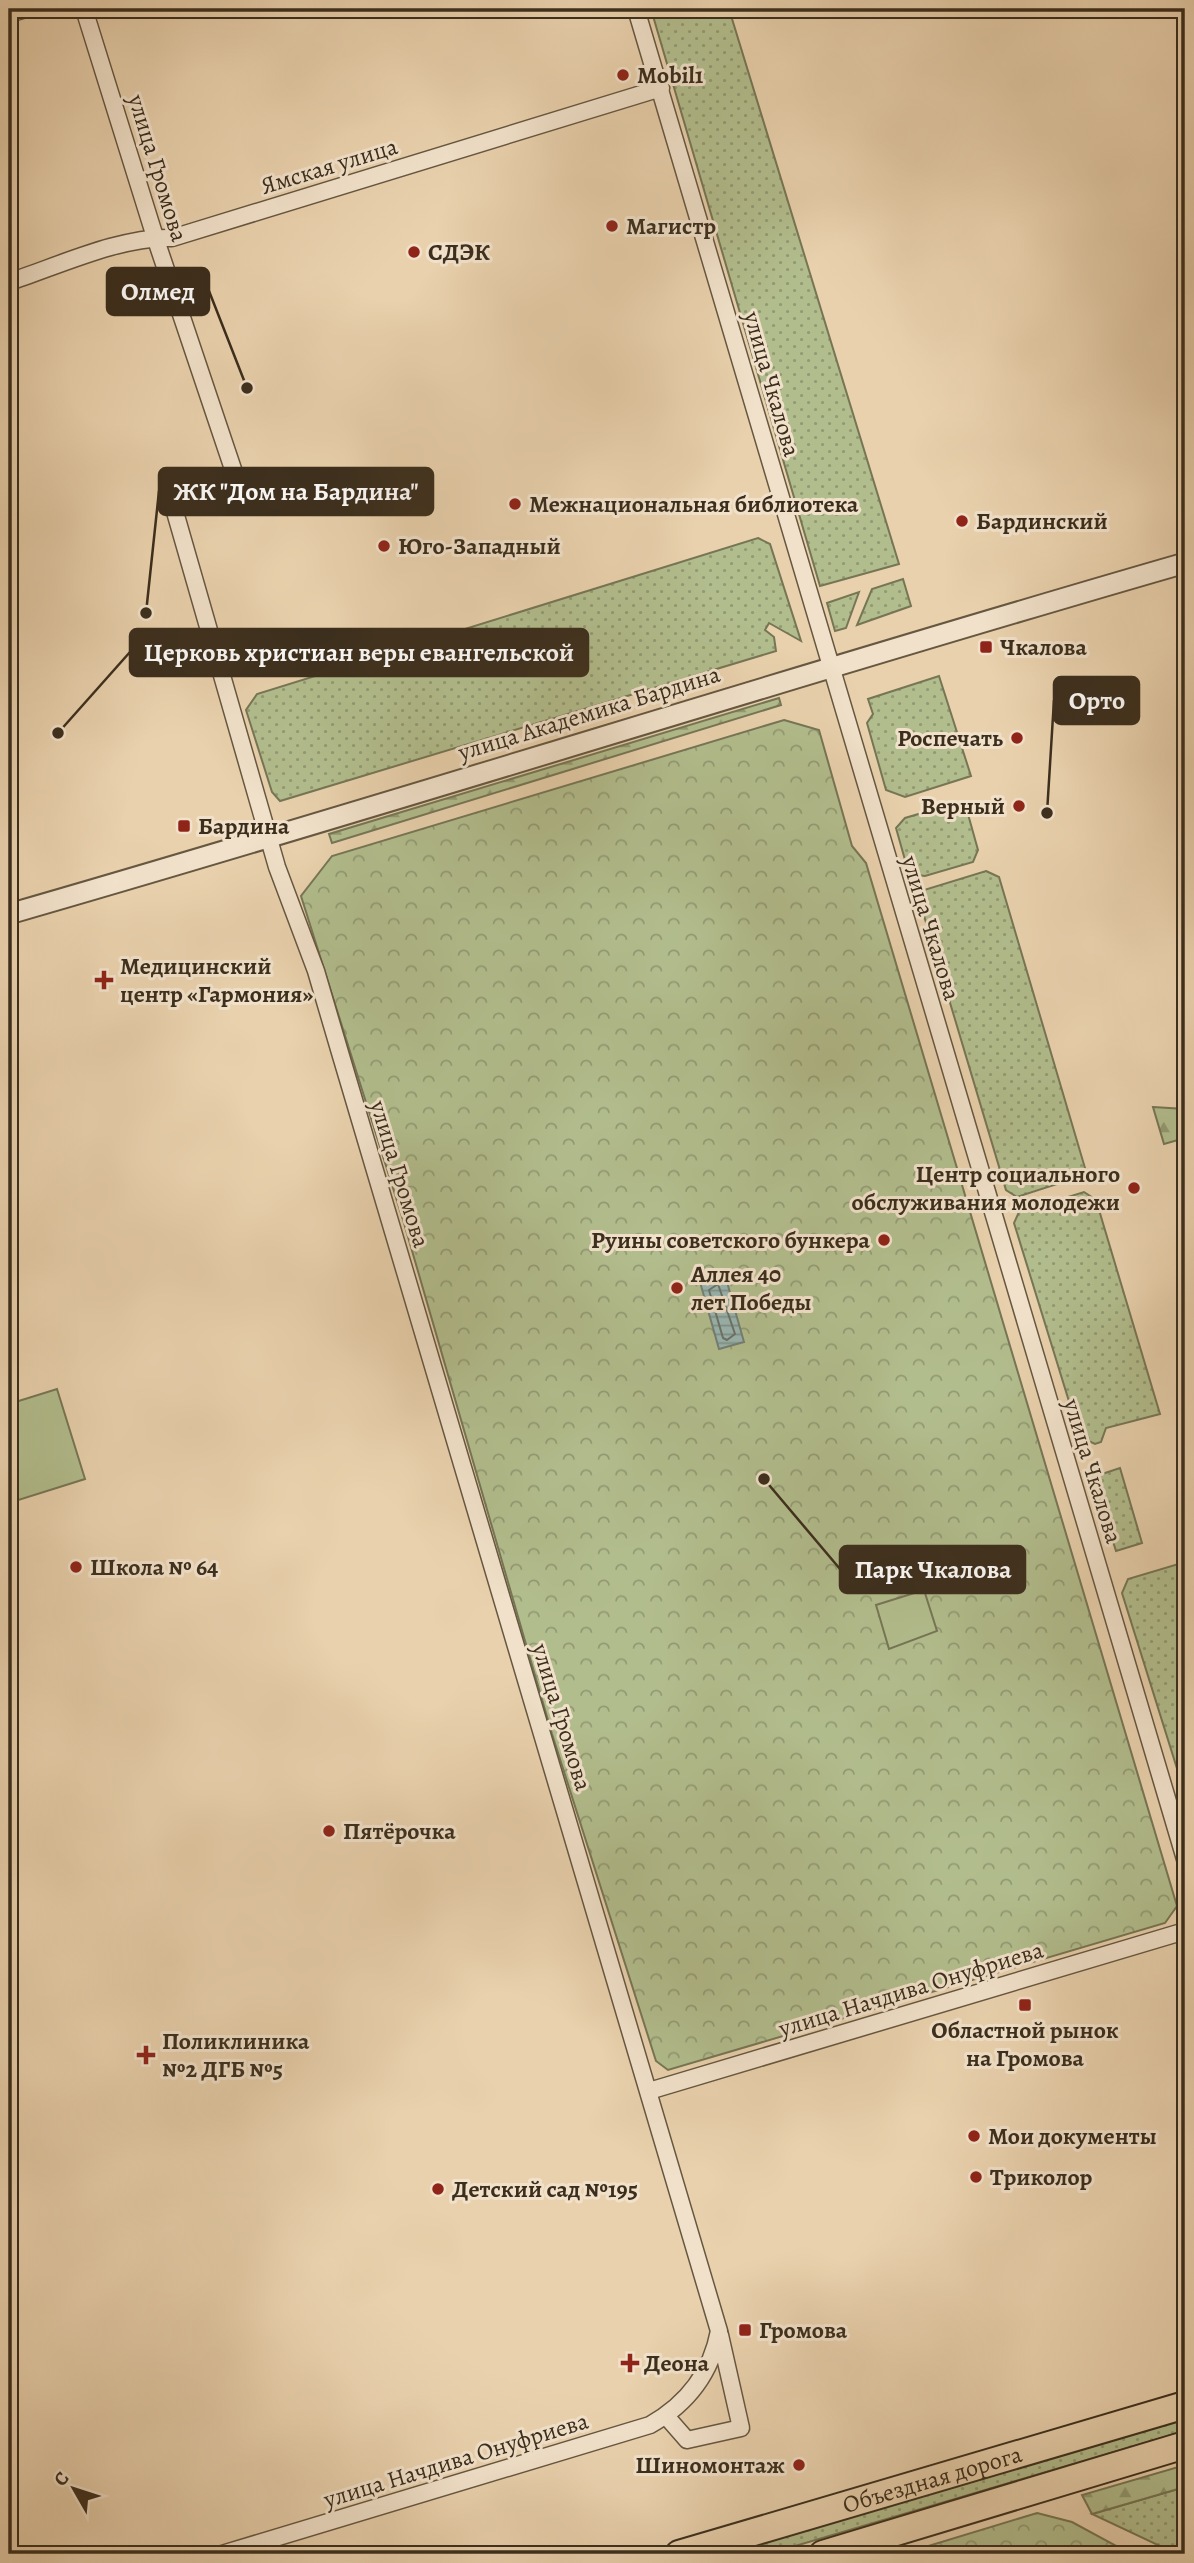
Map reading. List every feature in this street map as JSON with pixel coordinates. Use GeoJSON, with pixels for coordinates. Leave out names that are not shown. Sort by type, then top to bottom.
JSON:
{"type":"FeatureCollection","features":[{"type":"Feature","properties":{"kind":"main road","name":"Объездная дорога"},"geometry":{"type":"LineString","coordinates":[[679,2554],[1185,2405]]}},
{"type":"Feature","properties":{"kind":"main road","name":"Объездная дорога"},"geometry":{"type":"LineString","coordinates":[[823,2554],[1185,2445]]}},
{"type":"Feature","properties":{"kind":"street"},"geometry":{"type":"LineString","coordinates":[[9,14],[26,9]]}},
{"type":"Feature","properties":{"kind":"street","name":"улица Громова"},"geometry":{"type":"LineString","coordinates":[[84,9],[155,237],[235,475],[184,494],[173,505],[253,774],[268,836],[316,971],[649,2091],[719,2332],[741,2428],[687,2440],[666,2416]]}},
{"type":"Feature","properties":{"kind":"street","name":"улица Чкалова"},"geometry":{"type":"LineString","coordinates":[[636,9],[1185,1859]]}},
{"type":"Feature","properties":{"kind":"street","name":"Ямская улица"},"geometry":{"type":"LineString","coordinates":[[9,282],[129,242],[172,237],[661,88]]}},
{"type":"Feature","properties":{"kind":"street","name":"улица Академика Бардина"},"geometry":{"type":"LineString","coordinates":[[9,914],[831,666],[1185,563]]}},
{"type":"Feature","properties":{"kind":"street","name":"улица Начдива Онуфриева"},"geometry":{"type":"LineString","coordinates":[[649,2091],[1185,1931]]}},
{"type":"Feature","properties":{"kind":"street","name":"улица Начдива Онуфриева"},"geometry":{"type":"LineString","coordinates":[[222,2554],[650,2426],[666,2416],[693,2391],[711,2361],[719,2332]]}},
{"type":"Feature","properties":{"kind":"green space"},"geometry":{"type":"Polygon","coordinates":[[[651,9],[729,9],[899,564],[820,586],[651,9]]]}},
{"type":"Feature","properties":{"kind":"green space"},"geometry":{"type":"Polygon","coordinates":[[[758,538],[770,544],[801,641],[769,623],[765,630],[774,637],[776,651],[280,801],[272,792],[246,710],[257,694],[373,658],[376,669],[411,659],[407,647],[758,538]]]}},
{"type":"Feature","properties":{"kind":"green space"},"geometry":{"type":"Polygon","coordinates":[[[903,579],[911,606],[857,625],[872,589],[903,579]]]}},
{"type":"Feature","properties":{"kind":"green space"},"geometry":{"type":"Polygon","coordinates":[[[859,592],[846,628],[835,631],[827,603],[859,592]]]}},
{"type":"Feature","properties":{"kind":"green space"},"geometry":{"type":"Polygon","coordinates":[[[939,676],[971,776],[905,797],[886,790],[867,723],[873,714],[868,699],[939,676]]]}},
{"type":"Feature","properties":{"kind":"green space"},"geometry":{"type":"Polygon","coordinates":[[[779,698],[781,705],[332,843],[329,834],[779,698]]]}},
{"type":"Feature","properties":{"kind":"green space"},"geometry":{"type":"Polygon","coordinates":[[[784,720],[819,730],[852,846],[866,863],[1177,1906],[1165,1923],[668,2070],[656,2061],[552,1734],[404,1223],[301,896],[332,856],[784,720]]]}},
{"type":"Feature","properties":{"kind":"green space"},"geometry":{"type":"Polygon","coordinates":[[[956,803],[966,807],[978,850],[973,862],[925,876],[909,874],[896,828],[905,818],[956,803]]]}},
{"type":"Feature","properties":{"kind":"green space"},"geometry":{"type":"Polygon","coordinates":[[[986,871],[999,877],[1085,1168],[1079,1177],[1017,1197],[1006,1190],[919,899],[924,890],[986,871]]]}},
{"type":"Feature","properties":{"kind":"green space"},"geometry":{"type":"Polygon","coordinates":[[[1153,1107],[1185,1109],[1185,1138],[1164,1144],[1153,1107]]]}},
{"type":"Feature","properties":{"kind":"green space"},"geometry":{"type":"Polygon","coordinates":[[[1084,1192],[1096,1200],[1160,1414],[1106,1428],[1101,1442],[1095,1444],[1080,1437],[1014,1223],[1019,1212],[1084,1192]]]}},
{"type":"Feature","properties":{"kind":"green space"},"geometry":{"type":"Polygon","coordinates":[[[57,1389],[85,1479],[9,1503],[9,1404],[57,1389]]]}},
{"type":"Feature","properties":{"kind":"green space"},"geometry":{"type":"Polygon","coordinates":[[[1120,1468],[1142,1543],[1116,1551],[1093,1477],[1120,1468]]]}},
{"type":"Feature","properties":{"kind":"green space"},"geometry":{"type":"Polygon","coordinates":[[[1185,1562],[1185,1794],[1122,1593],[1128,1579],[1185,1562]]]}},
{"type":"Feature","properties":{"kind":"green space"},"geometry":{"type":"Polygon","coordinates":[[[924,1590],[937,1631],[889,1649],[876,1605],[924,1590]]]}},
{"type":"Feature","properties":{"kind":"green space"},"geometry":{"type":"Polygon","coordinates":[[[1185,2415],[1185,2431],[768,2554],[711,2554],[1185,2415]]]}},
{"type":"Feature","properties":{"kind":"green space"},"geometry":{"type":"Polygon","coordinates":[[[1185,2465],[1185,2487],[1092,2514],[1082,2495],[1185,2465]]]}},
{"type":"Feature","properties":{"kind":"green space"},"geometry":{"type":"Polygon","coordinates":[[[1185,2487],[1185,2554],[1177,2554],[1092,2514],[1185,2487]]]}},
{"type":"Feature","properties":{"kind":"green space"},"geometry":{"type":"Polygon","coordinates":[[[1037,2513],[1072,2522],[1131,2554],[902,2554],[1037,2513]]]}},
{"type":"Feature","properties":{"kind":"water"},"geometry":{"type":"Polygon","coordinates":[[[725,1275],[744,1342],[719,1349],[700,1282],[725,1275]]]}},
{"type":"Feature","properties":{"kind":"place","name":"Mobil1"},"geometry":{"type":"Point","coordinates":[623,75]}},
{"type":"Feature","properties":{"kind":"place","name":"Магистр"},"geometry":{"type":"Point","coordinates":[612,226]}},
{"type":"Feature","properties":{"kind":"place","name":"СДЭК"},"geometry":{"type":"Point","coordinates":[414,252]}},
{"type":"Feature","properties":{"kind":"place","name":"Олмед"},"geometry":{"type":"Point","coordinates":[247,388]}},
{"type":"Feature","properties":{"kind":"place","name":"Межнациональная библиотека"},"geometry":{"type":"Point","coordinates":[515,504]}},
{"type":"Feature","properties":{"kind":"place","name":"Бардинский"},"geometry":{"type":"Point","coordinates":[962,521]}},
{"type":"Feature","properties":{"kind":"place","name":"Юго-Западный"},"geometry":{"type":"Point","coordinates":[384,546]}},
{"type":"Feature","properties":{"kind":"place","name":"ЖК \"Дом на Бардина\""},"geometry":{"type":"Point","coordinates":[146,613]}},
{"type":"Feature","properties":{"kind":"place","name":"Чкалова"},"geometry":{"type":"Point","coordinates":[986,647]}},
{"type":"Feature","properties":{"kind":"place","name":"Церковь христиан веры евангельской"},"geometry":{"type":"Point","coordinates":[58,733]}},
{"type":"Feature","properties":{"kind":"place","name":"Роспечать"},"geometry":{"type":"Point","coordinates":[1017,738]}},
{"type":"Feature","properties":{"kind":"place","name":"Верный"},"geometry":{"type":"Point","coordinates":[1019,806]}},
{"type":"Feature","properties":{"kind":"place","name":"Орто"},"geometry":{"type":"Point","coordinates":[1047,813]}},
{"type":"Feature","properties":{"kind":"place","name":"Бардина"},"geometry":{"type":"Point","coordinates":[184,826]}},
{"type":"Feature","properties":{"kind":"place","name":"Медицинский центр «Гармония»"},"geometry":{"type":"Point","coordinates":[104,980]}},
{"type":"Feature","properties":{"kind":"place","name":"Центр социального обслуживания молодежи"},"geometry":{"type":"Point","coordinates":[1134,1188]}},
{"type":"Feature","properties":{"kind":"place","name":"Руины советского бункера"},"geometry":{"type":"Point","coordinates":[884,1240]}},
{"type":"Feature","properties":{"kind":"place","name":"Аллея 40 лет Победы"},"geometry":{"type":"Point","coordinates":[677,1288]}},
{"type":"Feature","properties":{"kind":"place","name":"Парк Чкалова"},"geometry":{"type":"Point","coordinates":[764,1479]}},
{"type":"Feature","properties":{"kind":"place","name":"Школа № 64"},"geometry":{"type":"Point","coordinates":[76,1567]}},
{"type":"Feature","properties":{"kind":"place","name":"Пятёрочка"},"geometry":{"type":"Point","coordinates":[329,1831]}},
{"type":"Feature","properties":{"kind":"place","name":"Областной рынок на Громова"},"geometry":{"type":"Point","coordinates":[1025,2005]}},
{"type":"Feature","properties":{"kind":"place","name":"Поликлиника №2 ДГБ №5"},"geometry":{"type":"Point","coordinates":[146,2055]}},
{"type":"Feature","properties":{"kind":"place","name":"Мои документы"},"geometry":{"type":"Point","coordinates":[974,2136]}},
{"type":"Feature","properties":{"kind":"place","name":"Триколор"},"geometry":{"type":"Point","coordinates":[976,2177]}},
{"type":"Feature","properties":{"kind":"place","name":"Детский сад №195"},"geometry":{"type":"Point","coordinates":[438,2189]}},
{"type":"Feature","properties":{"kind":"place","name":"Громова"},"geometry":{"type":"Point","coordinates":[745,2330]}},
{"type":"Feature","properties":{"kind":"place","name":"Деона"},"geometry":{"type":"Point","coordinates":[630,2363]}},
{"type":"Feature","properties":{"kind":"place","name":"Шиномонтаж"},"geometry":{"type":"Point","coordinates":[799,2465]}}]}
